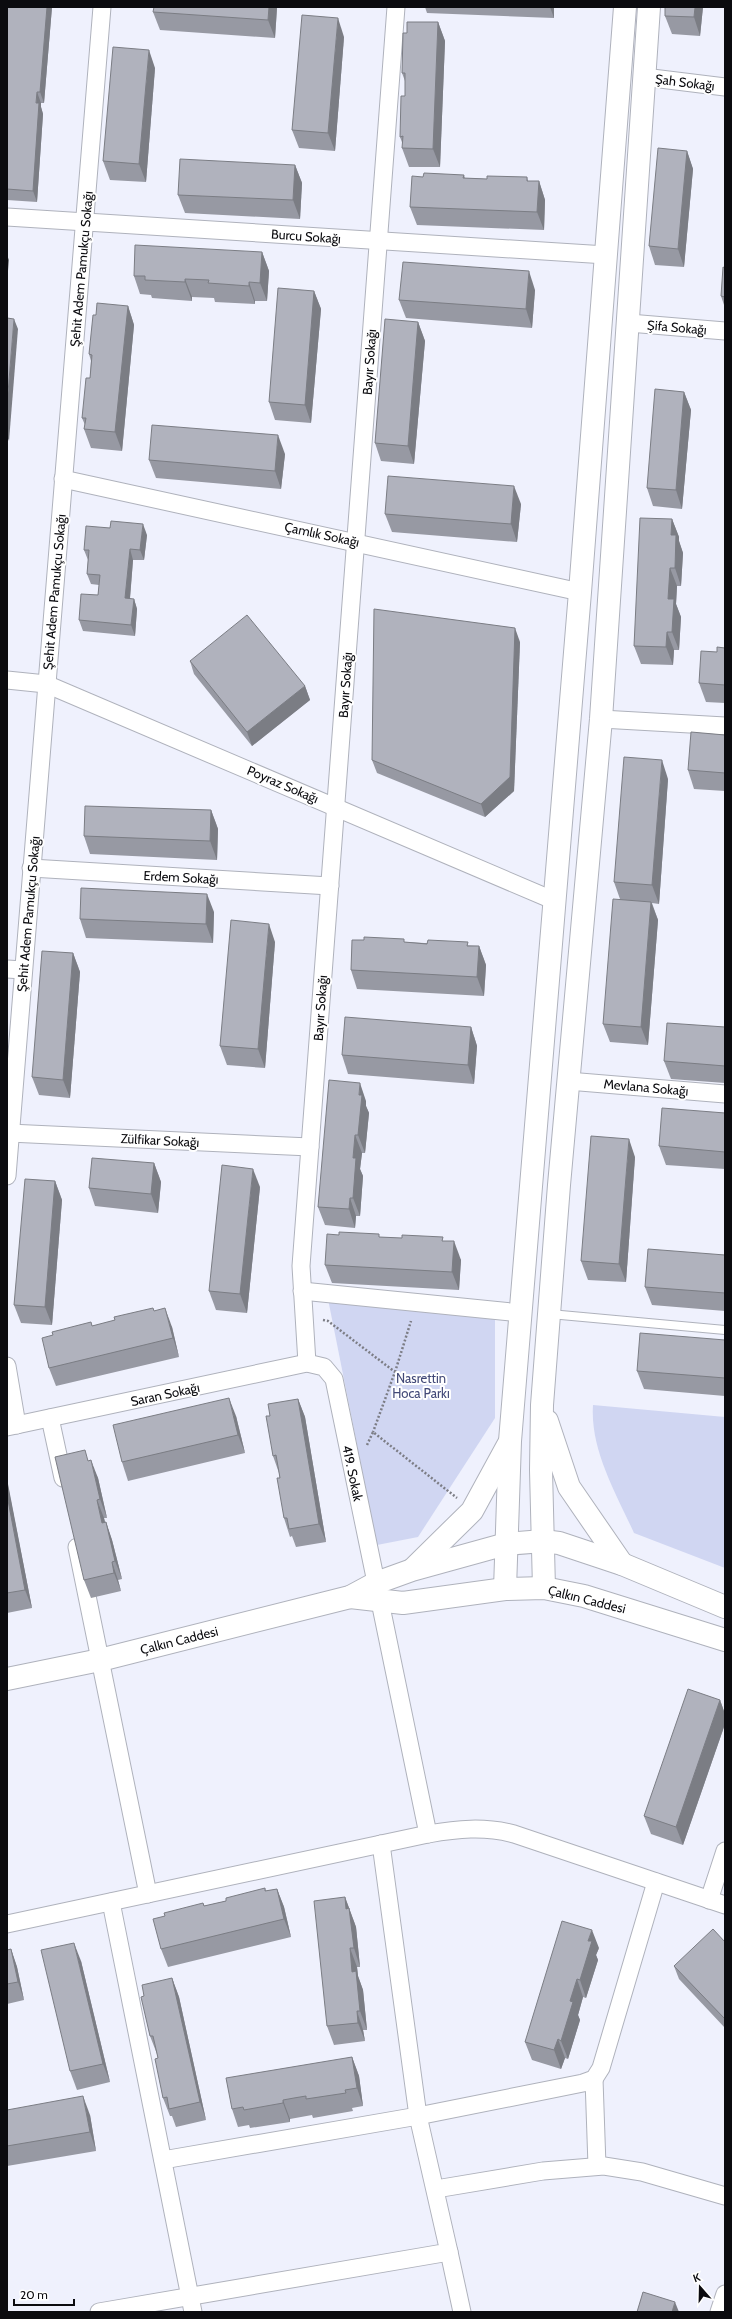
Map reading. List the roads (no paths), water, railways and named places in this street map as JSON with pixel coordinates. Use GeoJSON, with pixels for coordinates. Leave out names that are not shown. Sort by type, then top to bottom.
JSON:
{"type":"FeatureCollection","features":[{"type":"Feature","properties":{"kind":"main road"},"geometry":{"type":"LineString","coordinates":[[505,1589],[510,1441],[580,592],[625,7]]}},
{"type":"Feature","properties":{"kind":"main road"},"geometry":{"type":"LineString","coordinates":[[544,1588],[541,1470],[542,1405],[568,1081],[601,719],[629,323],[631,260],[649,7]]}},
{"type":"Feature","properties":{"kind":"main road"},"geometry":{"type":"LineString","coordinates":[[542,1405],[569,1487],[622,1564]]}},
{"type":"Feature","properties":{"kind":"main road","name":"Çalkın Caddesi"},"geometry":{"type":"LineString","coordinates":[[7,1679],[100,1660],[350,1597],[378,1592],[412,1570],[472,1511],[510,1441]]}},
{"type":"Feature","properties":{"kind":"main road","name":"Çalkın Caddesi"},"geometry":{"type":"LineString","coordinates":[[412,1570],[506,1544],[543,1541],[559,1542],[622,1564],[725,1607]]}},
{"type":"Feature","properties":{"kind":"main road","name":"Çalkın Caddesi"},"geometry":{"type":"LineString","coordinates":[[378,1592],[403,1603],[505,1589],[544,1588],[584,1596],[725,1640]]}},
{"type":"Feature","properties":{"kind":"street","name":"Şehit Adem Pamukçu Sokağı"},"geometry":{"type":"LineString","coordinates":[[7,1176],[10,1133],[15,970],[31,868],[102,7]]}},
{"type":"Feature","properties":{"kind":"street","name":"Bayır Sokağı"},"geometry":{"type":"LineString","coordinates":[[307,1363],[301,1266],[396,7]]}},
{"type":"Feature","properties":{"kind":"street","name":"Şah Sokağı"},"geometry":{"type":"LineString","coordinates":[[644,77],[725,86]]}},
{"type":"Feature","properties":{"kind":"street","name":"Burcu Sokağı"},"geometry":{"type":"LineString","coordinates":[[7,217],[606,255]]}},
{"type":"Feature","properties":{"kind":"street","name":"Şifa Sokağı"},"geometry":{"type":"LineString","coordinates":[[629,323],[725,330]]}},
{"type":"Feature","properties":{"kind":"street","name":"Çamlık Sokağı"},"geometry":{"type":"LineString","coordinates":[[63,479],[580,592]]}},
{"type":"Feature","properties":{"kind":"street","name":"Poyraz Sokağı"},"geometry":{"type":"LineString","coordinates":[[7,680],[46,684],[336,806],[555,901]]}},
{"type":"Feature","properties":{"kind":"street"},"geometry":{"type":"LineString","coordinates":[[601,719],[725,726]]}},
{"type":"Feature","properties":{"kind":"street","name":"Erdem Sokağı"},"geometry":{"type":"LineString","coordinates":[[31,868],[330,886]]}},
{"type":"Feature","properties":{"kind":"street","name":"Mevlana Sokağı"},"geometry":{"type":"LineString","coordinates":[[568,1081],[725,1094]]}},
{"type":"Feature","properties":{"kind":"street","name":"Zülfikar Sokağı"},"geometry":{"type":"LineString","coordinates":[[10,1133],[310,1147]]}},
{"type":"Feature","properties":{"kind":"street"},"geometry":{"type":"LineString","coordinates":[[302,1291],[521,1313]]}},
{"type":"Feature","properties":{"kind":"street","name":"Saran Sokağı"},"geometry":{"type":"LineString","coordinates":[[12,1426],[307,1363],[324,1367]]}},
{"type":"Feature","properties":{"kind":"street"},"geometry":{"type":"LineString","coordinates":[[7,1366],[12,1426]]}},
{"type":"Feature","properties":{"kind":"street","name":"419. Sokak"},"geometry":{"type":"LineString","coordinates":[[324,1367],[334,1379],[428,1834]]}},
{"type":"Feature","properties":{"kind":"street"},"geometry":{"type":"LineString","coordinates":[[50,1418],[66,1496]]}},
{"type":"Feature","properties":{"kind":"street"},"geometry":{"type":"LineString","coordinates":[[74,1535],[148,1894]]}},
{"type":"Feature","properties":{"kind":"street"},"geometry":{"type":"LineString","coordinates":[[7,1924],[428,1834],[477,1828],[501,1830],[717,1902],[725,1851]]}},
{"type":"Feature","properties":{"kind":"street"},"geometry":{"type":"LineString","coordinates":[[381,1844],[418,2116],[436,2189],[462,2312]]}},
{"type":"Feature","properties":{"kind":"street"},"geometry":{"type":"LineString","coordinates":[[597,2166],[594,2079],[601,2068],[656,1882]]}},
{"type":"Feature","properties":{"kind":"street"},"geometry":{"type":"LineString","coordinates":[[111,1902],[191,2304]]}},
{"type":"Feature","properties":{"kind":"street"},"geometry":{"type":"LineString","coordinates":[[163,2160],[418,2116],[582,2083],[594,2079]]}},
{"type":"Feature","properties":{"kind":"street"},"geometry":{"type":"LineString","coordinates":[[436,2189],[543,2171],[597,2166],[642,2172],[725,2196]]}},
{"type":"Feature","properties":{"kind":"street"},"geometry":{"type":"LineString","coordinates":[[99,2312],[191,2304],[449,2252]]}},
{"type":"Feature","properties":{"kind":"street"},"geometry":{"type":"LineString","coordinates":[[719,2312],[725,2294]]}},
{"type":"Feature","properties":{"kind":"lane"},"geometry":{"type":"LineString","coordinates":[[549,1314],[725,1330]]}},
{"type":"Feature","properties":{"kind":"park label","name":"Nasrettin Hoca Parkı"},"geometry":{"type":"Point","coordinates":[421,1386]}}]}
